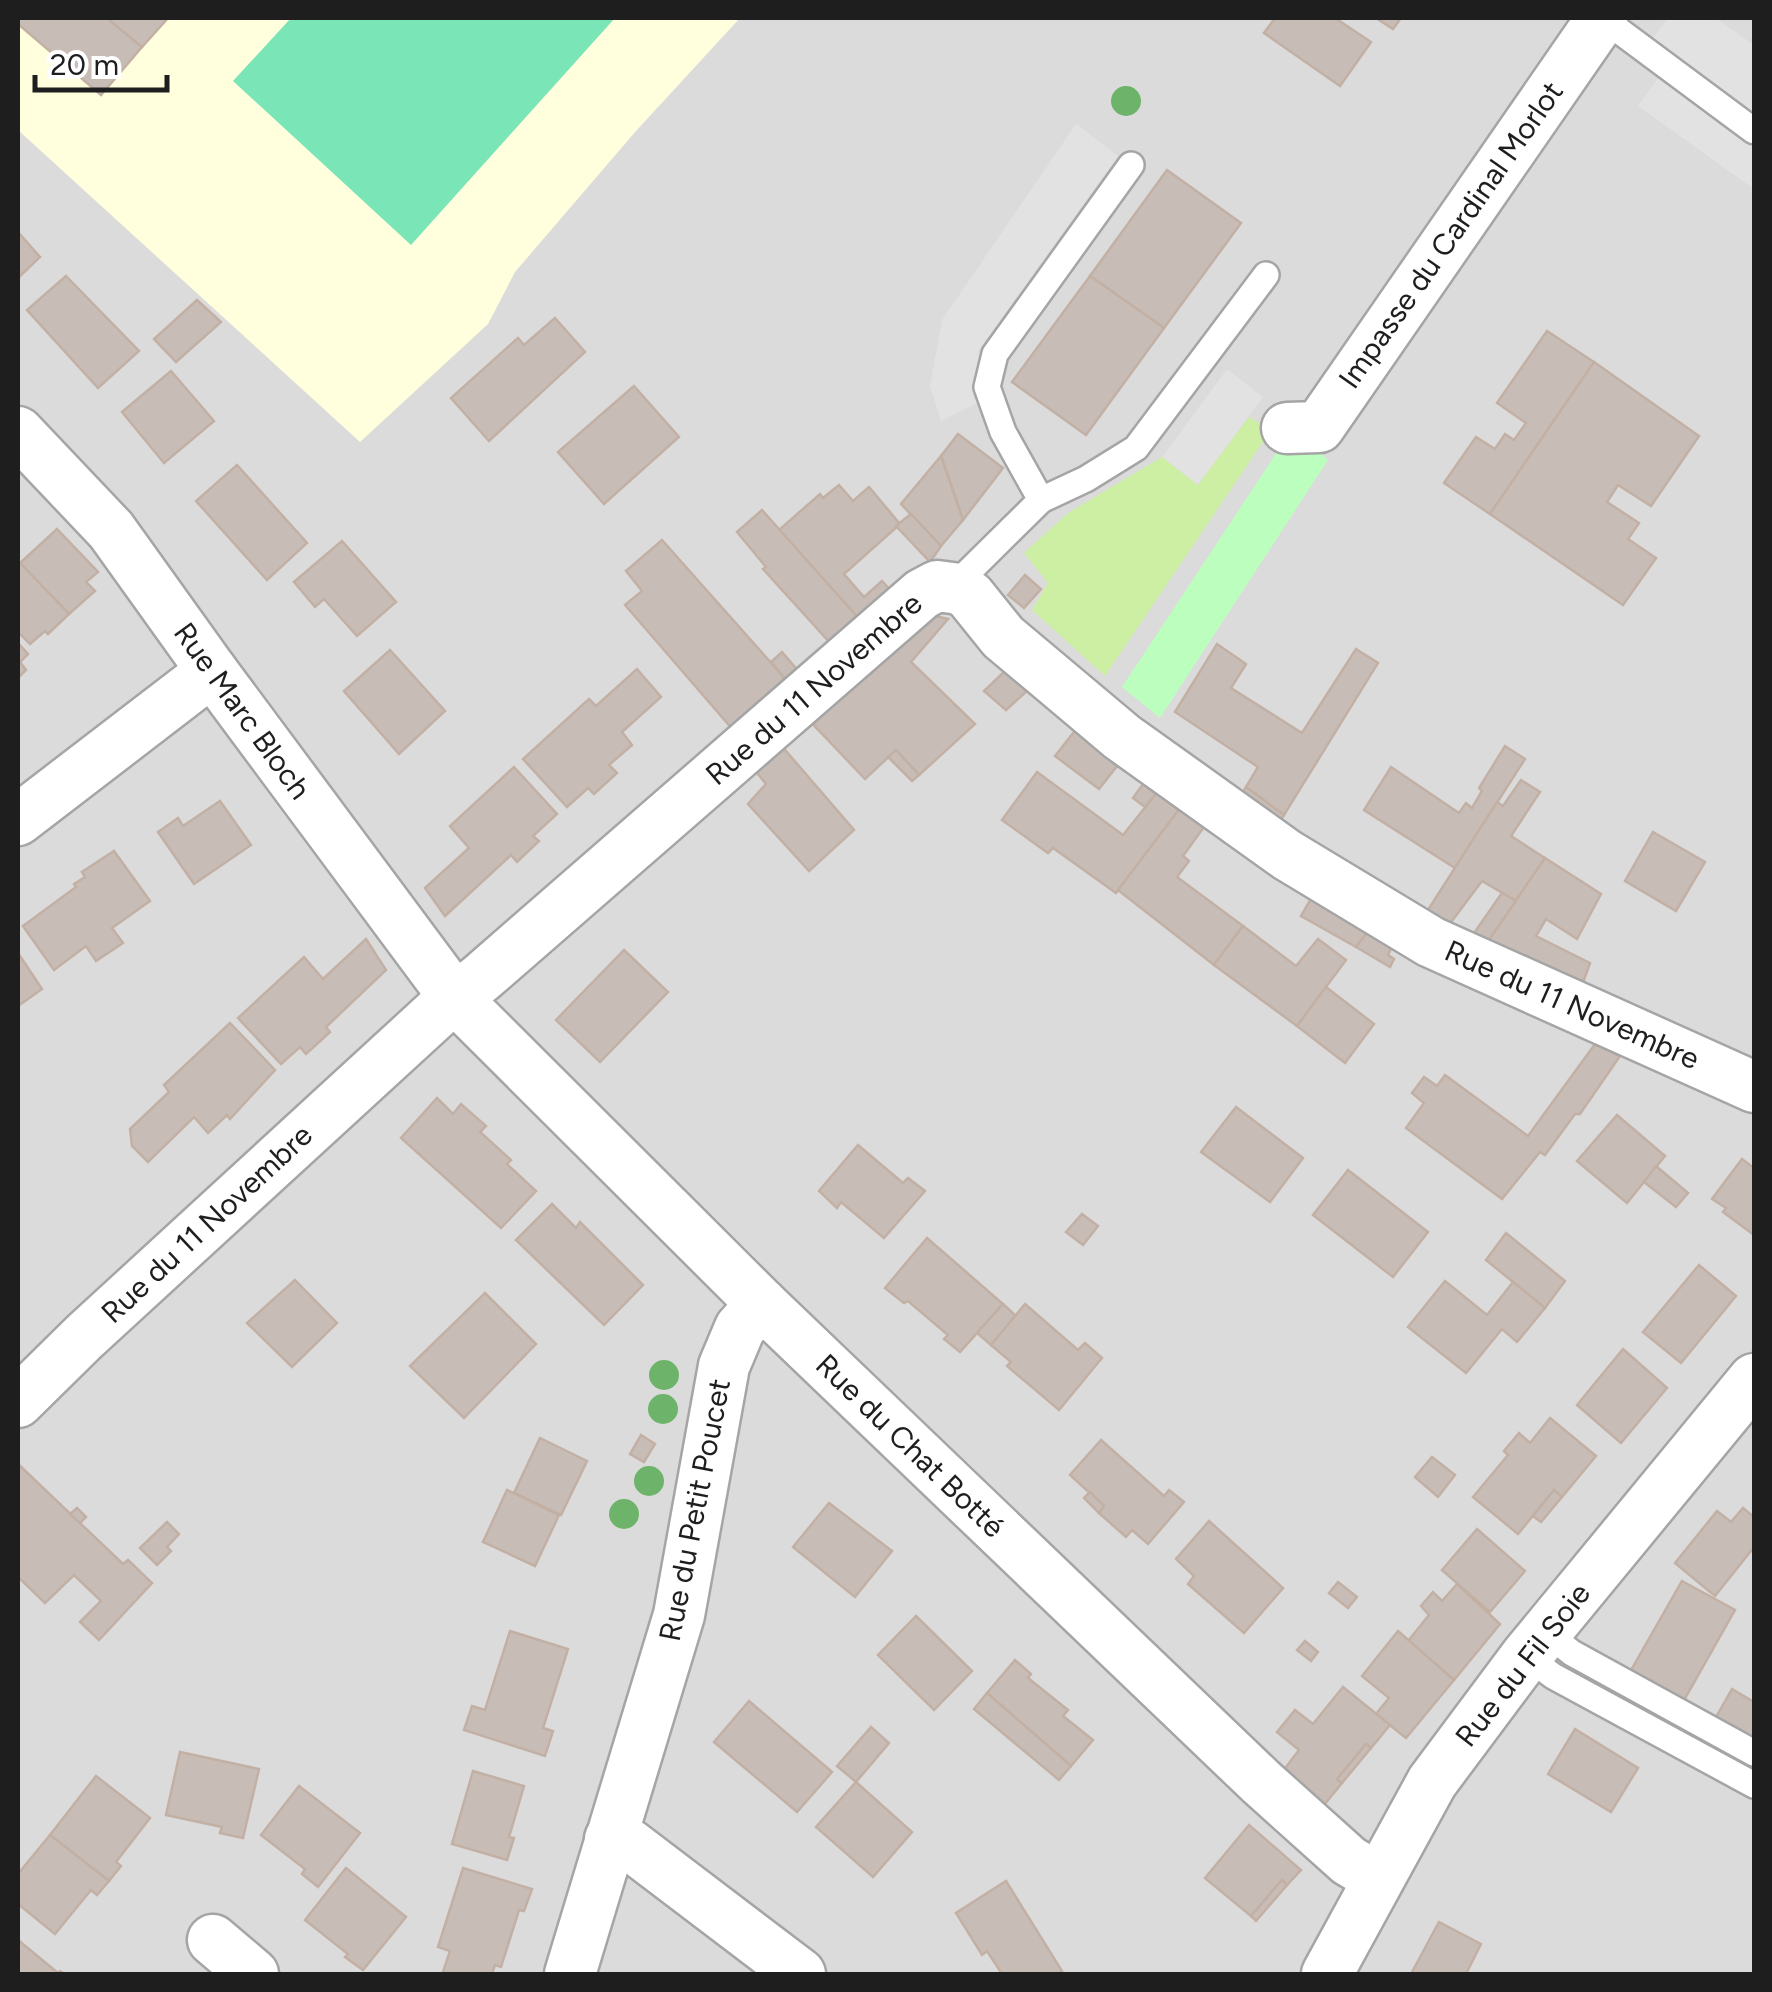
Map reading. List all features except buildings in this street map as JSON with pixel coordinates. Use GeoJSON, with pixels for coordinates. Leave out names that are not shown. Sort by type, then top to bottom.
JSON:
{"type":"FeatureCollection","features":[{"type":"Feature","properties":{"kind":"street","name":"Impasse du Cardinal Morlot"},"geometry":{"type":"LineString","coordinates":[[1286,428],[1319,426],[1602,18]]}},
{"type":"Feature","properties":{"kind":"street","name":"Rue Marc Bloch"},"geometry":{"type":"LineString","coordinates":[[18,432],[111,530],[456,998]]}},
{"type":"Feature","properties":{"kind":"street","name":"Rue du 11 Novembre"},"geometry":{"type":"LineString","coordinates":[[18,1402],[98,1324],[456,998],[922,594],[937,586],[954,586],[970,596],[1011,645],[1122,737],[1287,855],[1431,942],[1754,1087]]}},
{"type":"Feature","properties":{"kind":"street"},"geometry":{"type":"LineString","coordinates":[[18,820],[212,671]]}},
{"type":"Feature","properties":{"kind":"street","name":"Rue du Chat Botté"},"geometry":{"type":"LineString","coordinates":[[456,998],[762,1304],[1261,1782],[1349,1861],[1378,1878]]}},
{"type":"Feature","properties":{"kind":"street","name":"Rue du Petit Poucet"},"geometry":{"type":"LineString","coordinates":[[570,1974],[679,1614],[724,1366],[740,1328],[762,1304]]}},
{"type":"Feature","properties":{"kind":"street","name":"Rue du Fil Soie"},"geometry":{"type":"LineString","coordinates":[[1326,1974],[1432,1782],[1537,1644],[1754,1379]]}},
{"type":"Feature","properties":{"kind":"street"},"geometry":{"type":"LineString","coordinates":[[610,1839],[628,1844],[800,1974]]}},
{"type":"Feature","properties":{"kind":"street"},"geometry":{"type":"LineString","coordinates":[[212,1940],[253,1974]]}},
{"type":"Feature","properties":{"kind":"lane"},"geometry":{"type":"LineString","coordinates":[[1602,18],[1754,130]]}},
{"type":"Feature","properties":{"kind":"lane"},"geometry":{"type":"LineString","coordinates":[[1041,500],[1003,432],[986,387],[995,354],[1131,165]]}},
{"type":"Feature","properties":{"kind":"lane"},"geometry":{"type":"LineString","coordinates":[[954,586],[1041,500],[1086,479],[1136,448],[1266,275]]}},
{"type":"Feature","properties":{"kind":"lane"},"geometry":{"type":"LineString","coordinates":[[1537,1644],[1572,1653],[1754,1754]]}},
{"type":"Feature","properties":{"kind":"lane"},"geometry":{"type":"LineString","coordinates":[[1537,1644],[1553,1676],[1754,1785]]}},
{"type":"Feature","properties":{"kind":"shaded area"},"geometry":{"type":"Polygon","coordinates":[[[18,18],[1754,18],[1754,1974],[18,1974],[18,18]]]}},
{"type":"Feature","properties":{"kind":"shaded area"},"geometry":{"type":"Polygon","coordinates":[[[18,18],[740,18],[515,272],[488,324],[360,442],[18,130],[18,18]]]}},
{"type":"Feature","properties":{"kind":"shaded area"},"geometry":{"type":"Polygon","coordinates":[[[1668,18],[1715,18],[1754,45],[1754,189],[1638,106],[1675,54],[1653,38],[1668,18]]]}},
{"type":"Feature","properties":{"kind":"shaded area"},"geometry":{"type":"Polygon","coordinates":[[[1076,124],[1118,156],[978,351],[979,402],[941,421],[930,386],[942,320],[1076,124]]]}},
{"type":"Feature","properties":{"kind":"shaded area"},"geometry":{"type":"Polygon","coordinates":[[[1227,369],[1263,397],[1198,485],[1162,457],[1227,369]]]}},
{"type":"Feature","properties":{"kind":"green space"},"geometry":{"type":"Polygon","coordinates":[[[291,18],[615,18],[411,245],[233,81],[291,18]]]}},
{"type":"Feature","properties":{"kind":"green space"},"geometry":{"type":"Polygon","coordinates":[[[1249,417],[1271,430],[1105,676],[1032,610],[1048,583],[1024,553],[1068,513],[1162,457],[1198,484],[1249,417]]]}},
{"type":"Feature","properties":{"kind":"green space"},"geometry":{"type":"Polygon","coordinates":[[[1293,428],[1328,460],[1160,718],[1122,687],[1293,428]]]}}]}
